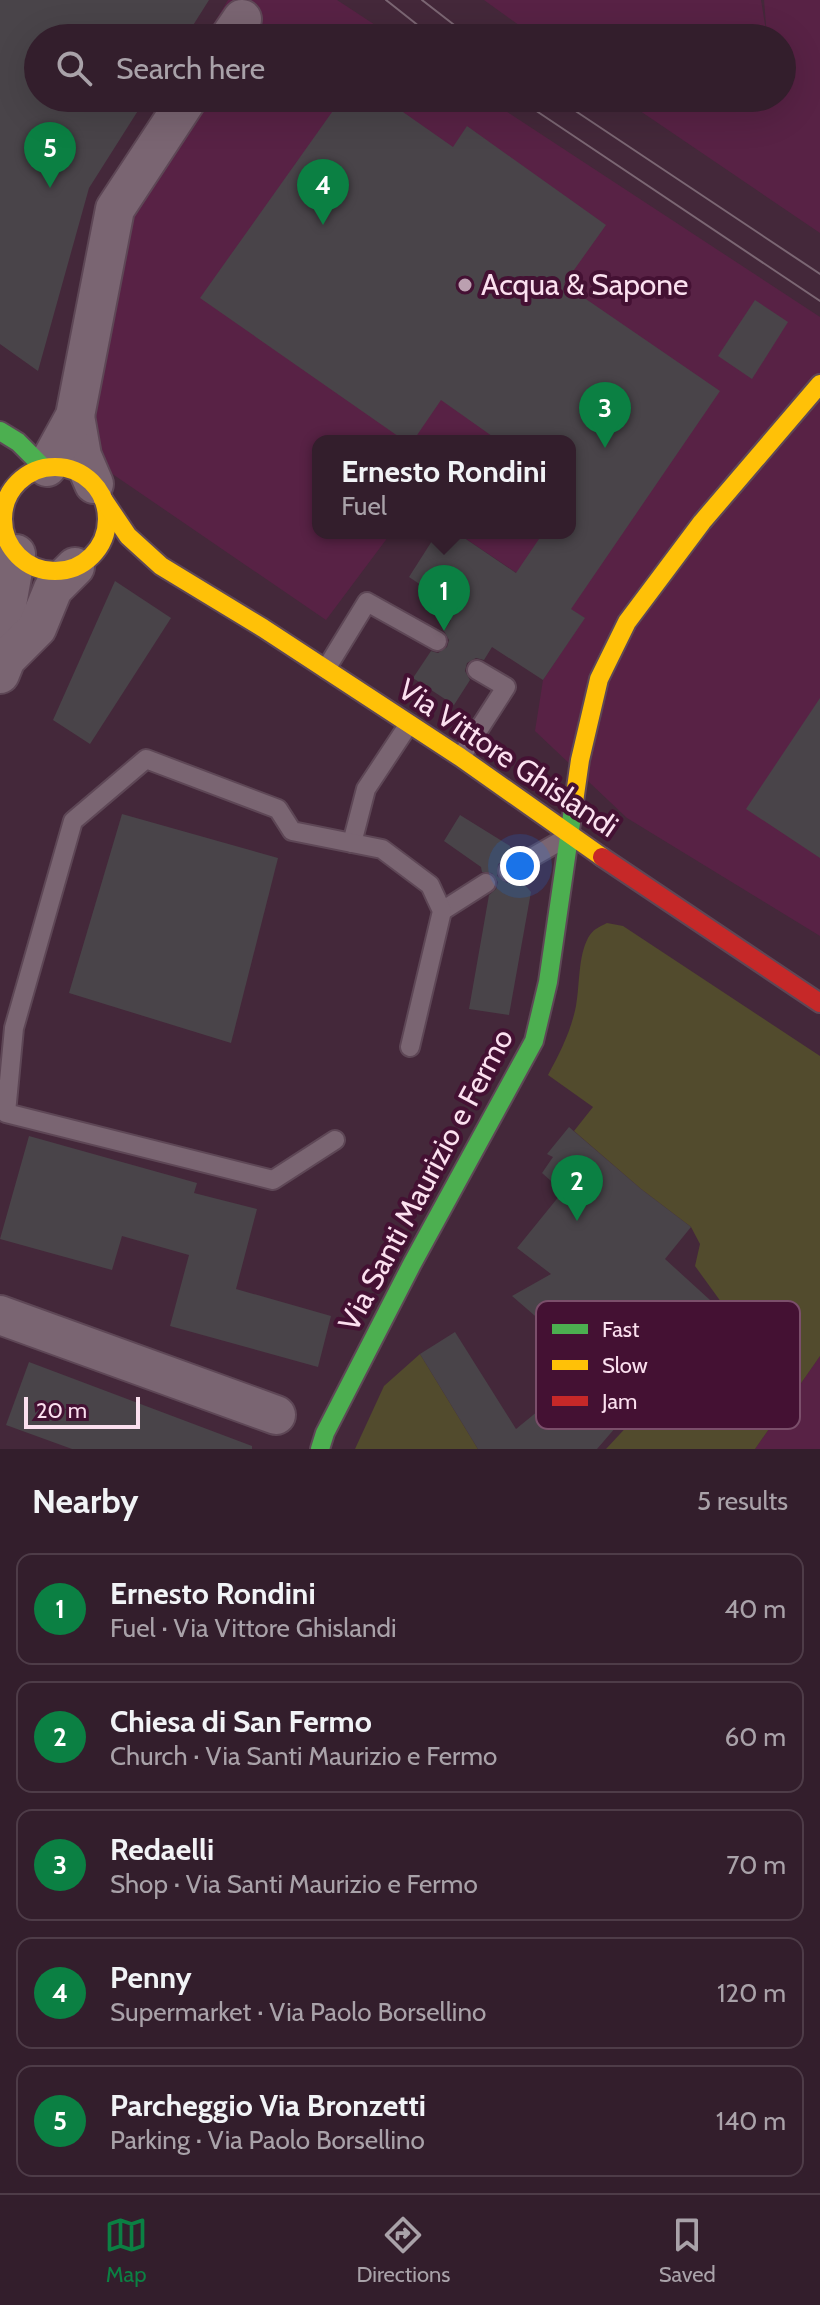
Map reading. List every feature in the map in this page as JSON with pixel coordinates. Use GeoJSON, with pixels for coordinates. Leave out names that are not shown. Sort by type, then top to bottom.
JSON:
{"type":"FeatureCollection","features":[{"type":"Feature","properties":{"kind":"street"},"geometry":{"type":"LineString","coordinates":[[45,468],[75,416],[115,209],[179,112]]}},
{"type":"Feature","properties":{"kind":"street","name":"Via Santi Maurizio e Fermo"},"geometry":{"type":"LineString","coordinates":[[320,1449],[325,1433],[412,1264],[534,1041],[548,982],[580,760],[599,679],[627,622],[702,522],[820,384]]}},
{"type":"Feature","properties":{"kind":"street"},"geometry":{"type":"LineString","coordinates":[[3,666],[37,628],[53,589],[94,553],[106,527],[98,491],[82,456],[75,416]]}},
{"type":"Feature","properties":{"kind":"street"},"geometry":{"type":"LineString","coordinates":[[0,431],[18,442],[45,468]]}},
{"type":"Feature","properties":{"kind":"street"},"geometry":{"type":"LineString","coordinates":[[5,503],[20,481],[45,468],[72,470],[98,491]]}},
{"type":"Feature","properties":{"kind":"street"},"geometry":{"type":"LineString","coordinates":[[0,478],[5,503],[4,530],[16,554],[37,568],[63,571],[79,565]]}},
{"type":"Feature","properties":{"kind":"street","name":"Via Vittore Ghislandi"},"geometry":{"type":"LineString","coordinates":[[98,491],[128,536],[161,566],[460,757],[820,1003]]}},
{"type":"Feature","properties":{"kind":"street"},"geometry":{"type":"LineString","coordinates":[[3,666],[5,616],[16,554]]}},
{"type":"Feature","properties":{"kind":"street","name":"Via Vittore Ghislandi"},"geometry":{"type":"LineString","coordinates":[[79,565],[119,556],[161,566]]}},
{"type":"Feature","properties":{"kind":"street"},"geometry":{"type":"LineString","coordinates":[[0,1315],[276,1415]]}},
{"type":"Feature","properties":{"kind":"lane"},"geometry":{"type":"LineString","coordinates":[[326,669],[367,602],[437,641]]}},
{"type":"Feature","properties":{"kind":"lane"},"geometry":{"type":"LineString","coordinates":[[460,757],[506,687],[477,670]]}},
{"type":"Feature","properties":{"kind":"lane"},"geometry":{"type":"LineString","coordinates":[[352,843],[366,789],[409,724]]}},
{"type":"Feature","properties":{"kind":"lane"},"geometry":{"type":"LineString","coordinates":[[335,1140],[273,1180],[6,1113],[14,1028],[73,821],[146,759],[278,809],[292,831],[382,849],[430,885],[442,911],[410,1047]]}},
{"type":"Feature","properties":{"kind":"lane"},"geometry":{"type":"LineString","coordinates":[[508,871],[570,835]]}},
{"type":"Feature","properties":{"kind":"lane"},"geometry":{"type":"LineString","coordinates":[[442,911],[486,883]]}},
{"type":"Feature","properties":{"kind":"shaded area"},"geometry":{"type":"Polygon","coordinates":[[[228,0],[337,0],[374,24],[213,24],[228,0]]]}},
{"type":"Feature","properties":{"kind":"shaded area"},"geometry":{"type":"Polygon","coordinates":[[[484,0],[761,0],[765,24],[517,24],[484,0]]]}},
{"type":"Feature","properties":{"kind":"shaded area"},"geometry":{"type":"Polygon","coordinates":[[[764,0],[820,0],[820,233],[642,112],[796,112],[796,24],[766,24],[764,0]]]}},
{"type":"Feature","properties":{"kind":"shaded area"},"geometry":{"type":"Polygon","coordinates":[[[162,112],[507,112],[820,317],[820,936],[627,818],[535,731],[543,680],[584,618],[466,539],[576,539],[576,435],[312,435],[312,539],[387,539],[326,620],[51,432],[107,203],[162,112]]]}},
{"type":"Feature","properties":{"kind":"shaded area"},"geometry":{"type":"Polygon","coordinates":[[[607,923],[623,926],[820,1056],[820,1356],[800,1385],[800,1301],[720,1301],[695,1266],[700,1244],[691,1227],[574,1131],[593,1107],[548,1075],[565,1042],[574,1015],[585,945],[596,929],[607,923]]]}},
{"type":"Feature","properties":{"kind":"shaded area"},"geometry":{"type":"Polygon","coordinates":[[[420,1354],[478,1449],[355,1449],[384,1386],[420,1354]]]}},
{"type":"Feature","properties":{"kind":"shaded area"},"geometry":{"type":"Polygon","coordinates":[[[820,1356],[820,1449],[755,1449],[769,1429],[800,1429],[800,1385],[820,1356]]]}},
{"type":"Feature","properties":{"kind":"shaded area"},"geometry":{"type":"Polygon","coordinates":[[[625,1429],[769,1429],[755,1449],[606,1449],[625,1429]]]}},
{"type":"Feature","properties":{"kind":"building"},"geometry":{"type":"Polygon","coordinates":[[[0,0],[209,0],[194,24],[24,24],[24,112],[137,112],[89,188],[38,371],[0,344],[0,0]]]}},
{"type":"Feature","properties":{"kind":"building"},"geometry":{"type":"Polygon","coordinates":[[[332,112],[403,112],[453,147],[467,126],[606,225],[564,284],[720,391],[571,609],[585,618],[543,680],[492,647],[484,660],[476,658],[467,663],[465,671],[470,680],[454,705],[413,678],[431,651],[438,653],[447,647],[449,640],[444,631],[451,620],[441,612],[448,603],[409,577],[433,539],[466,539],[516,573],[539,539],[576,539],[576,435],[491,435],[441,400],[417,435],[396,435],[200,298],[332,112]]]}},
{"type":"Feature","properties":{"kind":"building"},"geometry":{"type":"Polygon","coordinates":[[[755,300],[788,322],[752,379],[718,356],[755,300]]]}},
{"type":"Feature","properties":{"kind":"building"},"geometry":{"type":"Polygon","coordinates":[[[115,581],[171,618],[90,744],[53,720],[115,581]]]}},
{"type":"Feature","properties":{"kind":"building"},"geometry":{"type":"Polygon","coordinates":[[[820,698],[820,858],[746,809],[820,698]]]}},
{"type":"Feature","properties":{"kind":"building"},"geometry":{"type":"Polygon","coordinates":[[[122,814],[278,858],[231,1043],[69,993],[122,814]]]}},
{"type":"Feature","properties":{"kind":"building"},"geometry":{"type":"Polygon","coordinates":[[[460,815],[510,846],[511,856],[498,864],[497,876],[507,883],[519,878],[531,892],[509,1015],[469,1009],[489,895],[498,882],[492,873],[482,872],[481,867],[444,841],[460,815]]]}},
{"type":"Feature","properties":{"kind":"building"},"geometry":{"type":"Polygon","coordinates":[[[569,1127],[691,1227],[665,1259],[709,1301],[536,1301],[536,1317],[512,1296],[551,1274],[517,1248],[560,1195],[555,1190],[558,1187],[542,1173],[553,1157],[547,1154],[569,1127]]]}},
{"type":"Feature","properties":{"kind":"building"},"geometry":{"type":"Polygon","coordinates":[[[29,1136],[197,1183],[194,1193],[257,1209],[236,1289],[331,1316],[318,1367],[170,1326],[189,1255],[122,1236],[112,1270],[0,1239],[29,1136]]]}},
{"type":"Feature","properties":{"kind":"building"},"geometry":{"type":"Polygon","coordinates":[[[455,1332],[516,1429],[536,1413],[536,1429],[614,1429],[597,1449],[478,1449],[420,1354],[455,1332]]]}},
{"type":"Feature","properties":{"kind":"building"},"geometry":{"type":"Polygon","coordinates":[[[29,1362],[252,1446],[252,1449],[72,1449],[6,1425],[29,1362]]]}},
{"type":"Feature","properties":{"kind":"tram line"},"geometry":{"type":"LineString","coordinates":[[386,0],[416,24]]}},
{"type":"Feature","properties":{"kind":"tram line"},"geometry":{"type":"LineString","coordinates":[[422,0],[453,24]]}},
{"type":"Feature","properties":{"kind":"tram line"},"geometry":{"type":"LineString","coordinates":[[538,112],[820,301]]}},
{"type":"Feature","properties":{"kind":"tram line"},"geometry":{"type":"LineString","coordinates":[[577,112],[820,274]]}},
{"type":"Feature","properties":{"kind":"traffic: fast"},"geometry":{"type":"LineString","coordinates":[[0,431],[18,442],[44,468]]}},
{"type":"Feature","properties":{"kind":"traffic: fast"},"geometry":{"type":"LineString","coordinates":[[320,1449],[325,1433],[412,1264],[534,1041],[548,982],[574,802]]}},
{"type":"Feature","properties":{"kind":"traffic: slow"},"geometry":{"type":"LineString","coordinates":[[574,802],[580,760],[599,679],[627,622],[702,522],[820,384]]}},
{"type":"Feature","properties":{"kind":"traffic: slow"},"geometry":{"type":"LineString","coordinates":[[55,467],[75,471],[92,482],[103,499],[107,519],[103,539],[92,556],[75,567],[55,571],[35,567],[18,556],[7,539],[3,519],[7,499],[18,482],[35,471],[55,467]]}},
{"type":"Feature","properties":{"kind":"traffic: slow"},"geometry":{"type":"LineString","coordinates":[[103,499],[128,536],[161,566],[263,628],[460,757],[602,857]]}},
{"type":"Feature","properties":{"kind":"traffic: jam"},"geometry":{"type":"LineString","coordinates":[[602,857],[820,1003]]}},
{"type":"Feature","properties":{"kind":"place","name":"Parcheggio Via Bronzetti"},"geometry":{"type":"Point","coordinates":[50,188]}},
{"type":"Feature","properties":{"kind":"place","name":"Penny"},"geometry":{"type":"Point","coordinates":[323,225]}},
{"type":"Feature","properties":{"kind":"place","name":"Acqua & Sapone"},"geometry":{"type":"Point","coordinates":[465,285]}},
{"type":"Feature","properties":{"kind":"place","name":"Redaelli"},"geometry":{"type":"Point","coordinates":[605,448]}},
{"type":"Feature","properties":{"kind":"place","name":"Ernesto Rondini"},"geometry":{"type":"Point","coordinates":[444,631]}},
{"type":"Feature","properties":{"kind":"place","name":"Chiesa di San Fermo"},"geometry":{"type":"Point","coordinates":[577,1221]}}]}
